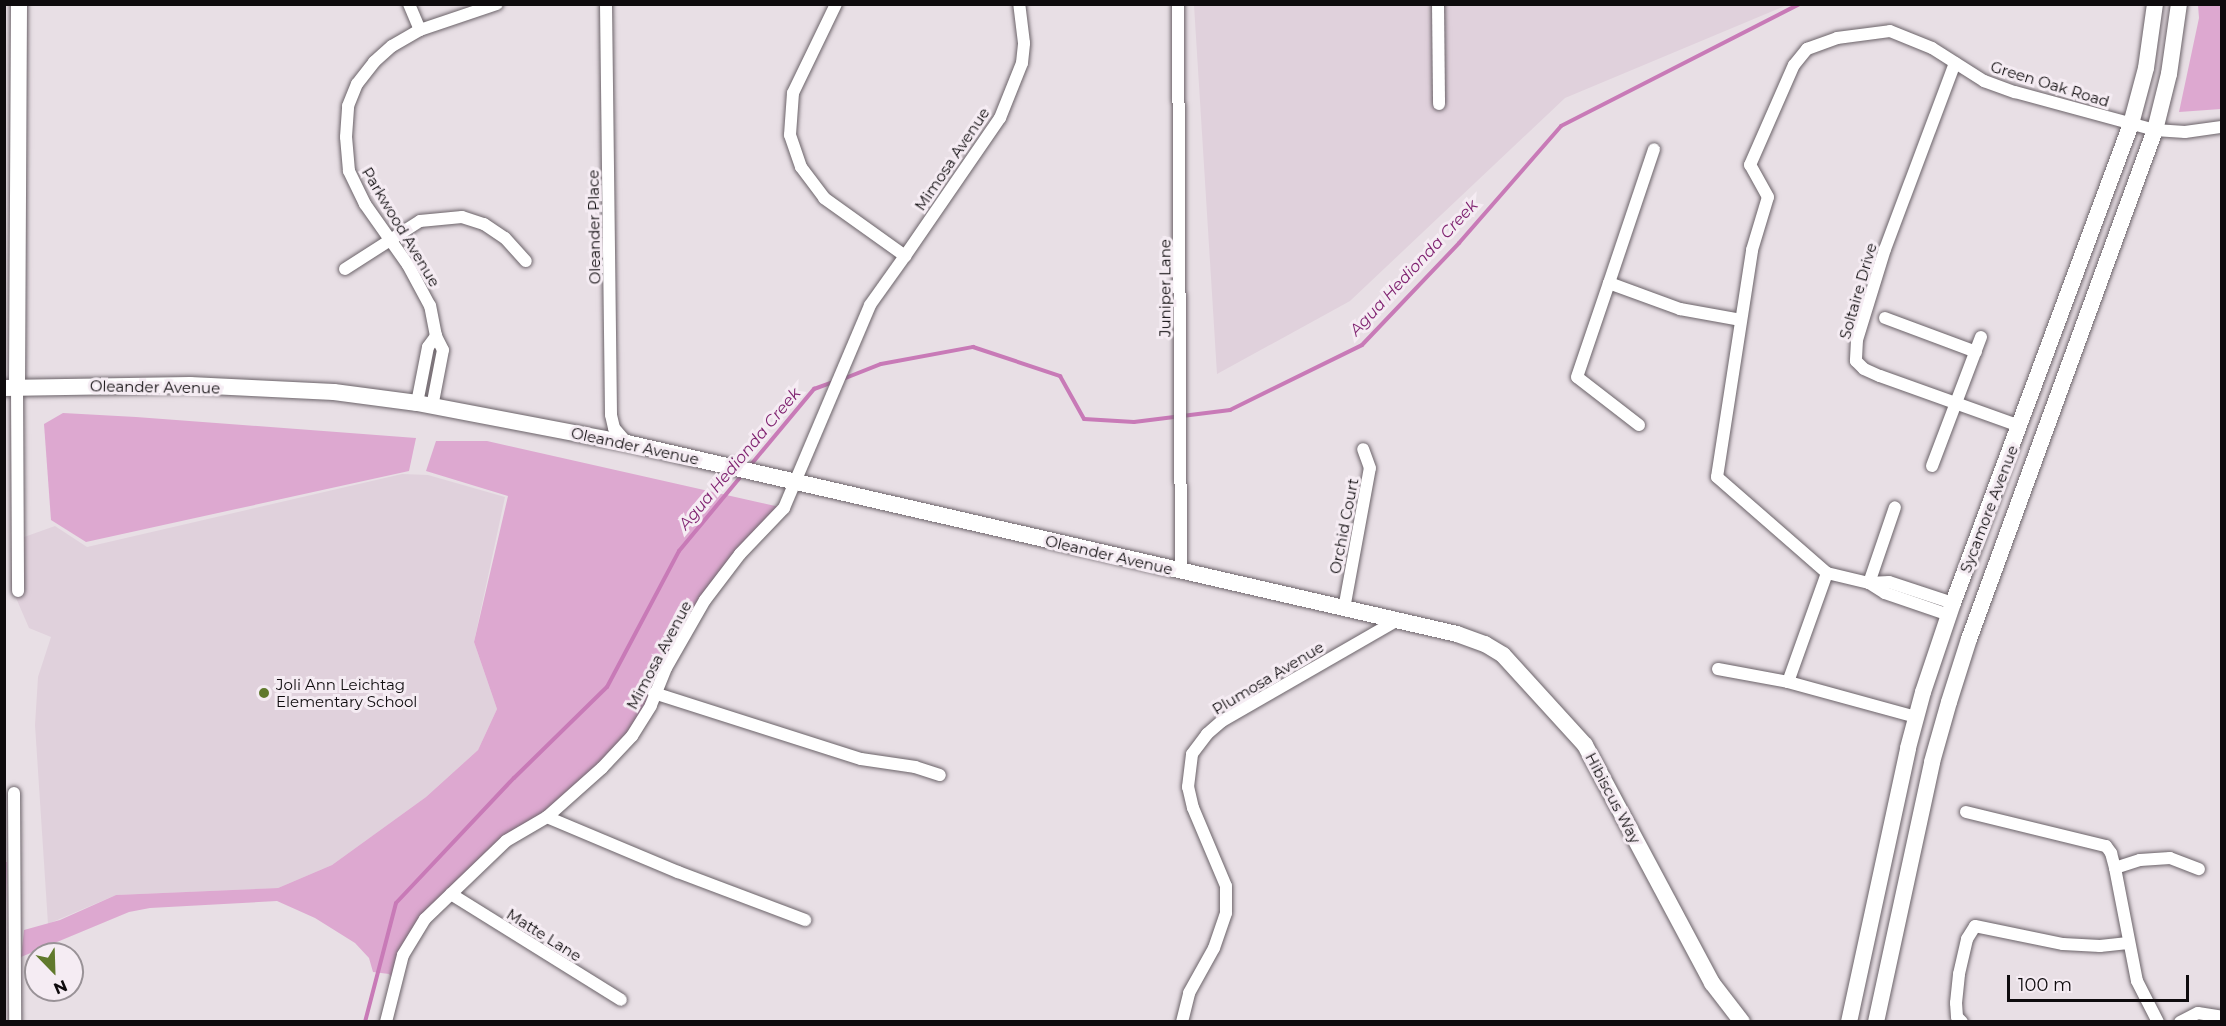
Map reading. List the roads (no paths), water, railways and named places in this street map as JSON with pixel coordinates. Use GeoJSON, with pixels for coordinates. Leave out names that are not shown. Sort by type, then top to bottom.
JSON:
{"type":"FeatureCollection","features":[{"type":"Feature","properties":{"kind":"street"},"geometry":{"type":"LineString","coordinates":[[18,591],[11,388],[19,4]]}},
{"type":"Feature","properties":{"kind":"street"},"geometry":{"type":"LineString","coordinates":[[409,4],[420,30]]}},
{"type":"Feature","properties":{"kind":"street","name":"Parkwood Avenue"},"geometry":{"type":"LineString","coordinates":[[425,405],[443,350],[436,336],[430,306],[389,238],[365,204],[349,171],[346,137],[348,106],[357,84],[374,62],[392,46],[420,30],[497,4]]}},
{"type":"Feature","properties":{"kind":"street","name":"Oleander Place"},"geometry":{"type":"LineString","coordinates":[[606,4],[611,415],[614,428],[627,443]]}},
{"type":"Feature","properties":{"kind":"street"},"geometry":{"type":"LineString","coordinates":[[836,4],[793,93],[790,135],[801,167],[824,198],[905,256]]}},
{"type":"Feature","properties":{"kind":"street","name":"Mimosa Avenue"},"geometry":{"type":"LineString","coordinates":[[386,1022],[394,981],[408,944],[425,919],[506,841],[547,817],[602,768],[632,736],[651,705],[654,693],[705,600],[740,554],[784,508],[797,483],[848,353],[870,305],[1000,118],[1022,63],[1024,43],[1019,4]]}},
{"type":"Feature","properties":{"kind":"street","name":"Juniper Lane"},"geometry":{"type":"LineString","coordinates":[[1178,4],[1181,572]]}},
{"type":"Feature","properties":{"kind":"street"},"geometry":{"type":"LineString","coordinates":[[1438,4],[1439,104]]}},
{"type":"Feature","properties":{"kind":"street","name":"Sycamore Avenue"},"geometry":{"type":"LineString","coordinates":[[1850,1022],[1916,717],[1951,609],[2131,124],[2145,68],[2155,4]]}},
{"type":"Feature","properties":{"kind":"street","name":"Sycamore Avenue"},"geometry":{"type":"LineString","coordinates":[[1876,1022],[1932,762],[1949,702],[1969,639],[2155,130],[2169,74],[2179,4]]}},
{"type":"Feature","properties":{"kind":"street","name":"Green Oak Road"},"geometry":{"type":"LineString","coordinates":[[1741,320],[1752,250],[1768,197],[1750,165],[1794,65],[1807,49],[1837,38],[1890,31],[1907,36],[1984,81],[2015,92],[2155,130]]}},
{"type":"Feature","properties":{"kind":"street","name":"Soltaire Drive"},"geometry":{"type":"LineString","coordinates":[[1955,63],[1885,249],[1857,340],[1856,361],[1864,369],[1880,376],[2020,426]]}},
{"type":"Feature","properties":{"kind":"street"},"geometry":{"type":"LineString","coordinates":[[2155,130],[2186,132],[2222,127]]}},
{"type":"Feature","properties":{"kind":"street"},"geometry":{"type":"LineString","coordinates":[[1639,425],[1577,377],[1654,149]]}},
{"type":"Feature","properties":{"kind":"street"},"geometry":{"type":"LineString","coordinates":[[345,269],[389,238],[420,221],[462,217],[484,224],[505,238],[526,261]]}},
{"type":"Feature","properties":{"kind":"street"},"geometry":{"type":"LineString","coordinates":[[1609,283],[1680,309],[1741,320],[1717,477],[1827,573],[1869,583],[1888,582],[1951,609]]}},
{"type":"Feature","properties":{"kind":"street"},"geometry":{"type":"LineString","coordinates":[[1885,318],[1976,352]]}},
{"type":"Feature","properties":{"kind":"street"},"geometry":{"type":"LineString","coordinates":[[1932,466],[1981,337]]}},
{"type":"Feature","properties":{"kind":"street","name":"Oleander Avenue"},"geometry":{"type":"LineString","coordinates":[[11,388],[190,386],[334,392],[425,405],[627,443],[1396,621]]}},
{"type":"Feature","properties":{"kind":"street","name":"Orchid Court"},"geometry":{"type":"LineString","coordinates":[[1344,609],[1370,468],[1363,449]]}},
{"type":"Feature","properties":{"kind":"street"},"geometry":{"type":"LineString","coordinates":[[1869,583],[1895,507]]}},
{"type":"Feature","properties":{"kind":"street"},"geometry":{"type":"LineString","coordinates":[[1788,682],[1827,573]]}},
{"type":"Feature","properties":{"kind":"street","name":"Plumosa Avenue"},"geometry":{"type":"LineString","coordinates":[[1182,1022],[1190,993],[1214,948],[1226,913],[1226,886],[1193,808],[1188,787],[1192,754],[1206,734],[1222,721],[1396,621]]}},
{"type":"Feature","properties":{"kind":"street","name":"Hibiscus Way"},"geometry":{"type":"LineString","coordinates":[[1396,621],[1457,634],[1485,644],[1503,654],[1560,715],[1585,745],[1604,776],[1712,983],[1731,1011],[1742,1022]]}},
{"type":"Feature","properties":{"kind":"street"},"geometry":{"type":"LineString","coordinates":[[1718,669],[1788,682],[1916,717]]}},
{"type":"Feature","properties":{"kind":"street"},"geometry":{"type":"LineString","coordinates":[[654,693],[861,759],[915,766],[940,775]]}},
{"type":"Feature","properties":{"kind":"street"},"geometry":{"type":"LineString","coordinates":[[14,793],[15,1022]]}},
{"type":"Feature","properties":{"kind":"street"},"geometry":{"type":"LineString","coordinates":[[1966,812],[2106,846],[2115,868],[2137,981],[2158,1022]]}},
{"type":"Feature","properties":{"kind":"street"},"geometry":{"type":"LineString","coordinates":[[547,817],[678,872],[805,920]]}},
{"type":"Feature","properties":{"kind":"street"},"geometry":{"type":"LineString","coordinates":[[2115,868],[2140,860],[2170,858],[2199,869]]}},
{"type":"Feature","properties":{"kind":"street","name":"Matte Lane"},"geometry":{"type":"LineString","coordinates":[[451,894],[621,1000]]}},
{"type":"Feature","properties":{"kind":"street"},"geometry":{"type":"LineString","coordinates":[[1962,1022],[1957,1017],[1956,1003],[1959,974],[1967,939],[1975,926],[2073,945],[2128,943]]}},
{"type":"Feature","properties":{"kind":"street"},"geometry":{"type":"LineString","coordinates":[[2180,1022],[2198,1013],[2222,1017]]}},
{"type":"Feature","properties":{"kind":"waterway","name":"Agua Hedionda Creek"},"geometry":{"type":"LineString","coordinates":[[843,379],[881,364],[973,347],[1060,376],[1084,419],[1134,422],[1230,410],[1362,345],[1459,243],[1561,126],[1799,4]]}},
{"type":"Feature","properties":{"kind":"waterway","name":"Agua Hedionda Creek"},"geometry":{"type":"LineString","coordinates":[[749,467],[814,389],[833,382]]}},
{"type":"Feature","properties":{"kind":"waterway","name":"Agua Hedionda Creek"},"geometry":{"type":"LineString","coordinates":[[365,1022],[396,903],[514,778],[607,687],[679,551],[742,475]]}},
{"type":"Feature","properties":{"kind":"place","name":"Joli Ann Leichtag Elementary School"},"geometry":{"type":"Point","coordinates":[264,693]}}]}
